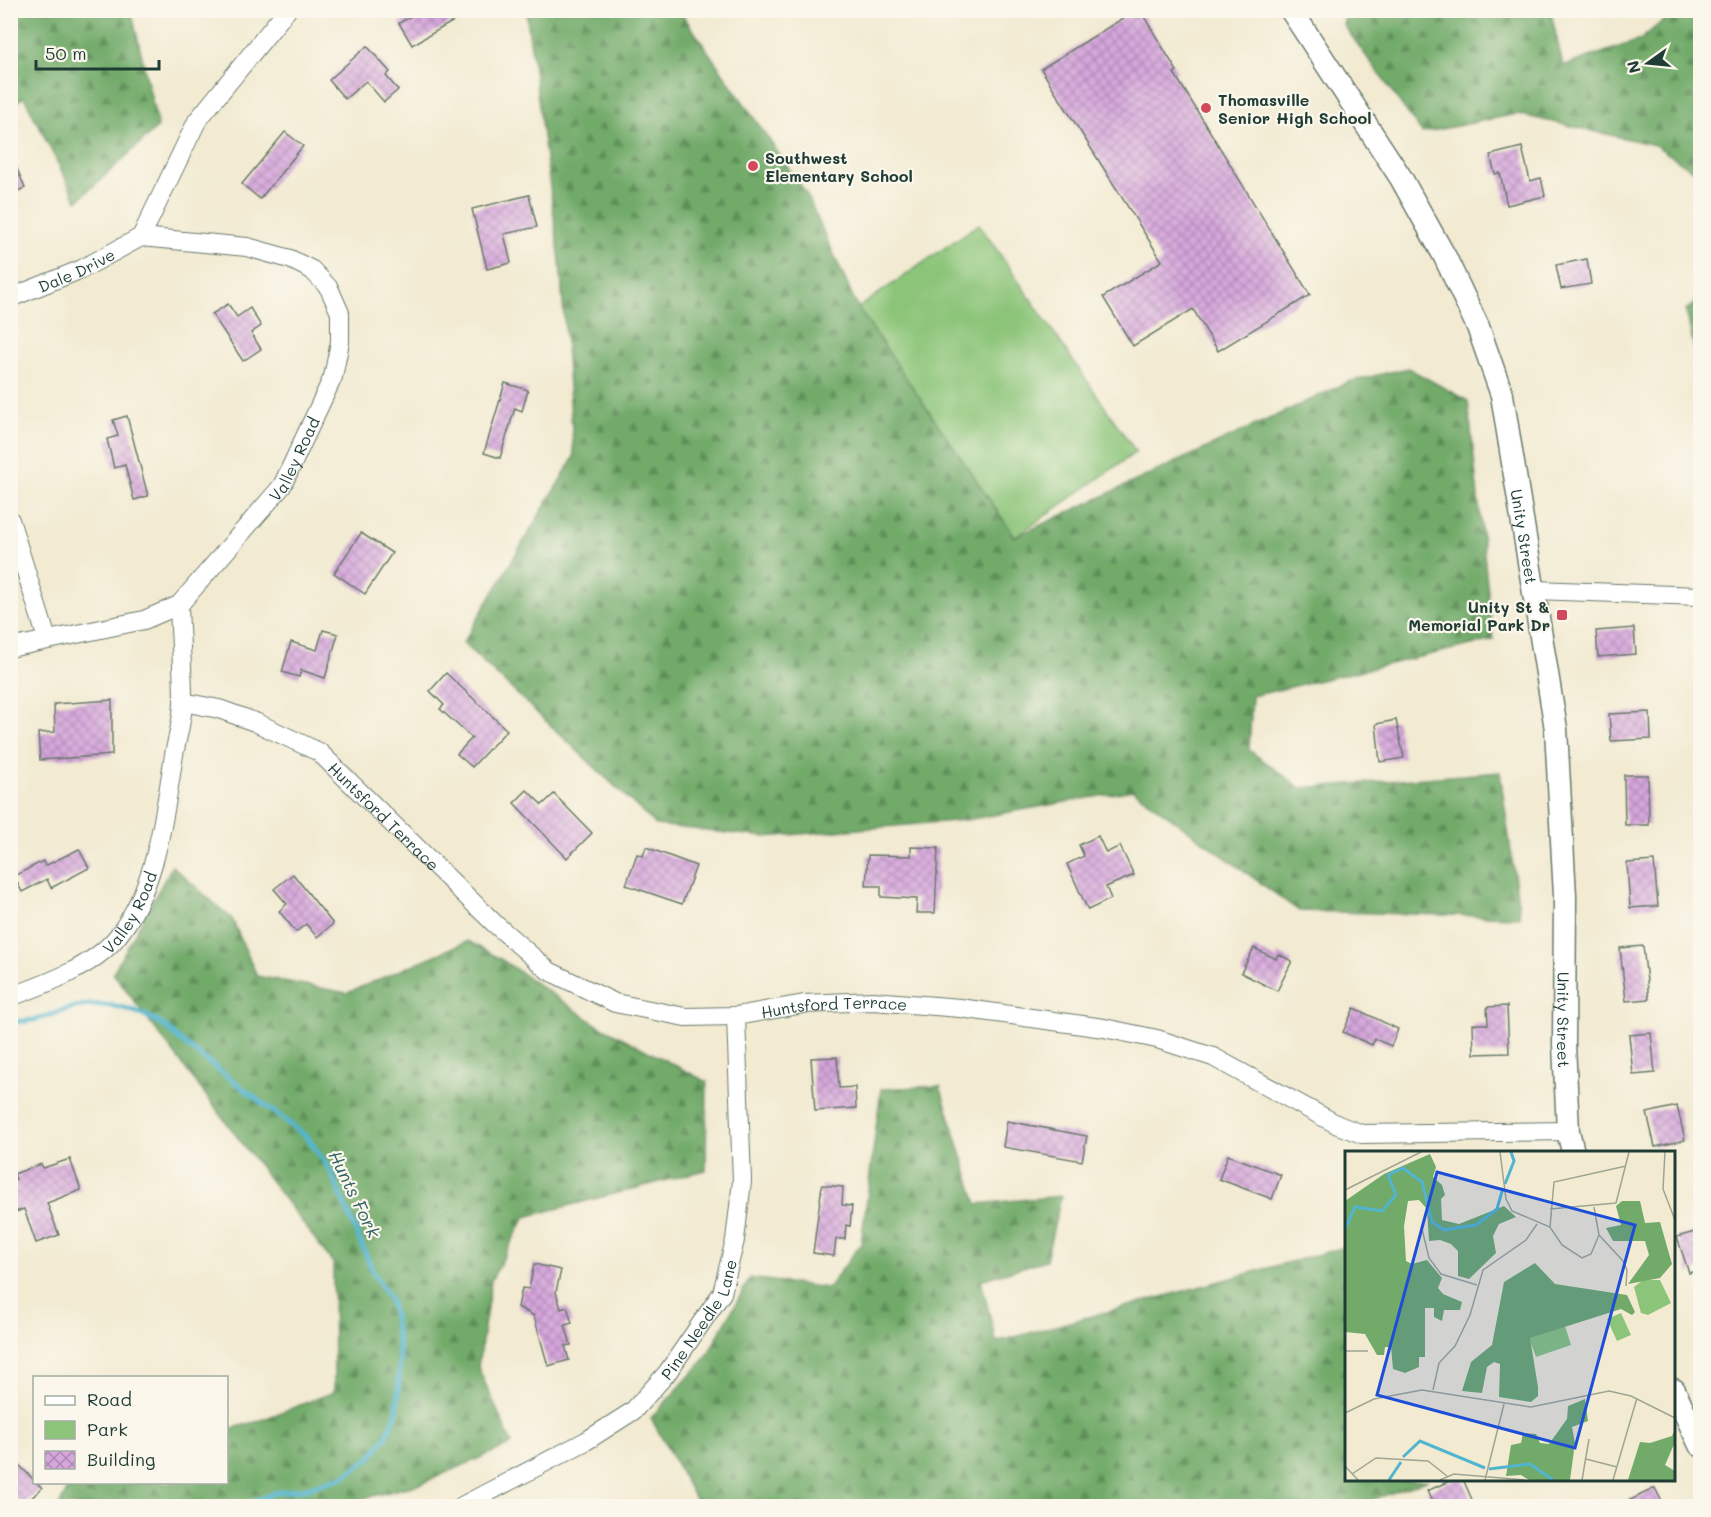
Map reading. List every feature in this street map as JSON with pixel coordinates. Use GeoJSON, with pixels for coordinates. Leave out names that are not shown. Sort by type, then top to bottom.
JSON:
{"type":"FeatureCollection","features":[{"type":"Feature","properties":{"kind":"street"},"geometry":{"type":"LineString","coordinates":[[141,237],[197,121],[287,10]]}},
{"type":"Feature","properties":{"kind":"street","name":"Unity Street"},"geometry":{"type":"LineString","coordinates":[[1291,10],[1401,178],[1445,257],[1478,327],[1502,396],[1556,729],[1565,896],[1564,1044],[1570,1142]]}},
{"type":"Feature","properties":{"kind":"street","name":"Dale Drive"},"geometry":{"type":"LineString","coordinates":[[10,298],[82,269],[141,237]]}},
{"type":"Feature","properties":{"kind":"street","name":"Valley Road"},"geometry":{"type":"LineString","coordinates":[[10,997],[64,974],[97,956],[117,938],[135,909],[149,875],[164,820],[183,702],[179,605],[282,486],[333,377],[340,342],[340,313],[329,288],[312,270],[290,259],[247,247],[141,237]]}},
{"type":"Feature","properties":{"kind":"street"},"geometry":{"type":"LineString","coordinates":[[10,520],[47,639]]}},
{"type":"Feature","properties":{"kind":"street"},"geometry":{"type":"LineString","coordinates":[[1534,590],[1701,596]]}},
{"type":"Feature","properties":{"kind":"street"},"geometry":{"type":"LineString","coordinates":[[10,648],[144,620],[179,605]]}},
{"type":"Feature","properties":{"kind":"street","name":"Huntsford Terrace"},"geometry":{"type":"LineString","coordinates":[[183,702],[219,709],[246,718],[320,752],[495,924],[549,971],[615,1003],[685,1017],[736,1016],[804,1004],[873,1001],[960,1008],[1104,1028],[1157,1039],[1202,1053],[1362,1134],[1570,1142]]}},
{"type":"Feature","properties":{"kind":"street","name":"Pine Needle Lane"},"geometry":{"type":"LineString","coordinates":[[462,1506],[586,1441],[633,1411],[667,1373],[722,1293],[735,1240],[742,1181],[736,1016]]}},
{"type":"Feature","properties":{"kind":"street"},"geometry":{"type":"LineString","coordinates":[[1675,1392],[1701,1445]]}},
{"type":"Feature","properties":{"kind":"green space"},"geometry":{"type":"Polygon","coordinates":[[[10,11],[129,11],[133,18],[158,127],[77,201],[24,97],[11,105],[10,11]]]}},
{"type":"Feature","properties":{"kind":"green space"},"geometry":{"type":"Polygon","coordinates":[[[526,11],[680,11],[806,193],[858,308],[1015,537],[1348,382],[1408,368],[1468,401],[1493,640],[1252,696],[1249,750],[1301,788],[1500,772],[1520,917],[1299,911],[1133,790],[966,820],[765,837],[656,825],[463,643],[574,457],[560,261],[526,11]]]}},
{"type":"Feature","properties":{"kind":"green space"},"geometry":{"type":"Polygon","coordinates":[[[1347,11],[1548,11],[1551,13],[1563,66],[1640,40],[1675,11],[1700,11],[1700,175],[1655,145],[1517,114],[1422,133],[1343,24],[1347,11]]]}},
{"type":"Feature","properties":{"kind":"green space"},"geometry":{"type":"Polygon","coordinates":[[[979,224],[1136,452],[1015,537],[858,308],[979,224]]]}},
{"type":"Feature","properties":{"kind":"green space"},"geometry":{"type":"Polygon","coordinates":[[[1700,299],[1700,376],[1686,310],[1700,299]]]}},
{"type":"Feature","properties":{"kind":"green space"},"geometry":{"type":"Polygon","coordinates":[[[172,866],[232,919],[257,976],[347,993],[468,941],[502,960],[596,1024],[707,1082],[706,1170],[525,1217],[491,1281],[478,1367],[512,1444],[420,1484],[333,1506],[59,1506],[70,1484],[228,1484],[228,1429],[256,1422],[334,1392],[333,1263],[113,973],[172,866]]]}},
{"type":"Feature","properties":{"kind":"green space"},"geometry":{"type":"Polygon","coordinates":[[[940,1086],[977,1204],[1061,1196],[1046,1260],[981,1280],[996,1342],[1345,1247],[1345,1481],[1425,1481],[1355,1506],[699,1506],[651,1418],[705,1359],[750,1278],[828,1288],[861,1244],[881,1089],[940,1086]]]}},
{"type":"Feature","properties":{"kind":"building"},"geometry":{"type":"Polygon","coordinates":[[[422,10],[473,10],[412,45],[399,23],[422,10]]]}},
{"type":"Feature","properties":{"kind":"building"},"geometry":{"type":"Polygon","coordinates":[[[1136,10],[1140,10],[1177,71],[1174,73],[1310,295],[1218,351],[1193,309],[1133,346],[1103,297],[1162,261],[1041,69],[1136,10]]]}},
{"type":"Feature","properties":{"kind":"building"},"geometry":{"type":"Polygon","coordinates":[[[367,46],[390,72],[386,76],[398,90],[384,102],[366,81],[345,99],[329,80],[367,46]]]}},
{"type":"Feature","properties":{"kind":"building"},"geometry":{"type":"Polygon","coordinates":[[[285,132],[303,146],[260,199],[242,184],[285,132]]]}},
{"type":"Feature","properties":{"kind":"building"},"geometry":{"type":"Polygon","coordinates":[[[1522,147],[1530,181],[1541,178],[1545,196],[1507,205],[1500,173],[1495,174],[1490,155],[1522,147]]]}},
{"type":"Feature","properties":{"kind":"building"},"geometry":{"type":"Polygon","coordinates":[[[10,152],[25,188],[10,194],[10,152]]]}},
{"type":"Feature","properties":{"kind":"building"},"geometry":{"type":"Polygon","coordinates":[[[529,195],[537,227],[504,234],[511,263],[487,269],[472,209],[529,195]]]}},
{"type":"Feature","properties":{"kind":"building"},"geometry":{"type":"Polygon","coordinates":[[[1587,259],[1591,284],[1561,289],[1556,265],[1587,259]]]}},
{"type":"Feature","properties":{"kind":"building"},"geometry":{"type":"Polygon","coordinates":[[[228,304],[237,317],[250,308],[261,326],[251,333],[261,349],[243,361],[212,314],[228,304]]]}},
{"type":"Feature","properties":{"kind":"building"},"geometry":{"type":"Polygon","coordinates":[[[505,383],[528,390],[522,411],[515,408],[500,458],[484,453],[505,383]]]}},
{"type":"Feature","properties":{"kind":"building"},"geometry":{"type":"Polygon","coordinates":[[[127,416],[148,496],[134,500],[125,465],[114,468],[107,439],[118,436],[113,420],[127,416]]]}},
{"type":"Feature","properties":{"kind":"building"},"geometry":{"type":"Polygon","coordinates":[[[361,533],[392,553],[365,594],[334,573],[361,533]]]}},
{"type":"Feature","properties":{"kind":"building"},"geometry":{"type":"Polygon","coordinates":[[[1634,628],[1636,654],[1598,657],[1596,631],[1634,628]]]}},
{"type":"Feature","properties":{"kind":"building"},"geometry":{"type":"Polygon","coordinates":[[[323,630],[338,634],[325,678],[301,670],[299,677],[282,672],[291,642],[317,650],[323,630]]]}},
{"type":"Feature","properties":{"kind":"building"},"geometry":{"type":"Polygon","coordinates":[[[446,673],[507,730],[472,767],[457,754],[472,738],[440,709],[444,705],[430,691],[446,673]]]}},
{"type":"Feature","properties":{"kind":"building"},"geometry":{"type":"Polygon","coordinates":[[[112,700],[112,755],[40,760],[38,733],[55,732],[54,704],[112,700]]]}},
{"type":"Feature","properties":{"kind":"building"},"geometry":{"type":"Polygon","coordinates":[[[1650,712],[1651,739],[1611,741],[1609,714],[1650,712]]]}},
{"type":"Feature","properties":{"kind":"building"},"geometry":{"type":"Polygon","coordinates":[[[1396,720],[1404,758],[1380,762],[1376,724],[1396,720]]]}},
{"type":"Feature","properties":{"kind":"building"},"geometry":{"type":"Polygon","coordinates":[[[1624,775],[1648,775],[1649,825],[1625,825],[1624,775]]]}},
{"type":"Feature","properties":{"kind":"building"},"geometry":{"type":"Polygon","coordinates":[[[527,790],[542,805],[554,794],[592,833],[567,858],[514,803],[527,790]]]}},
{"type":"Feature","properties":{"kind":"building"},"geometry":{"type":"Polygon","coordinates":[[[1098,836],[1106,853],[1120,846],[1134,875],[1106,887],[1111,899],[1088,910],[1067,864],[1084,856],[1079,845],[1098,836]]]}},
{"type":"Feature","properties":{"kind":"building"},"geometry":{"type":"Polygon","coordinates":[[[646,847],[696,866],[682,904],[626,885],[637,854],[643,856],[646,847]]]}},
{"type":"Feature","properties":{"kind":"building"},"geometry":{"type":"Polygon","coordinates":[[[911,847],[938,848],[935,913],[916,913],[917,899],[881,897],[881,886],[866,886],[868,855],[911,856],[911,847]]]}},
{"type":"Feature","properties":{"kind":"building"},"geometry":{"type":"Polygon","coordinates":[[[79,849],[89,868],[51,888],[47,879],[22,892],[14,876],[43,861],[45,866],[79,849]]]}},
{"type":"Feature","properties":{"kind":"building"},"geometry":{"type":"Polygon","coordinates":[[[1654,861],[1658,906],[1630,908],[1627,863],[1654,861]]]}},
{"type":"Feature","properties":{"kind":"building"},"geometry":{"type":"Polygon","coordinates":[[[293,874],[333,924],[317,937],[306,924],[296,932],[279,911],[287,904],[274,889],[293,874]]]}},
{"type":"Feature","properties":{"kind":"building"},"geometry":{"type":"Polygon","coordinates":[[[1643,946],[1649,999],[1626,1001],[1620,948],[1643,946]]]}},
{"type":"Feature","properties":{"kind":"building"},"geometry":{"type":"Polygon","coordinates":[[[1254,948],[1276,959],[1278,954],[1292,961],[1277,991],[1241,973],[1254,948]]]}},
{"type":"Feature","properties":{"kind":"building"},"geometry":{"type":"Polygon","coordinates":[[[1507,1006],[1509,1053],[1474,1054],[1473,1024],[1488,1024],[1487,1007],[1507,1006]]]}},
{"type":"Feature","properties":{"kind":"building"},"geometry":{"type":"Polygon","coordinates":[[[1354,1008],[1398,1029],[1391,1046],[1375,1039],[1372,1045],[1343,1032],[1354,1008]]]}},
{"type":"Feature","properties":{"kind":"building"},"geometry":{"type":"Polygon","coordinates":[[[1651,1033],[1655,1073],[1633,1075],[1629,1035],[1651,1033]]]}},
{"type":"Feature","properties":{"kind":"building"},"geometry":{"type":"Polygon","coordinates":[[[837,1057],[839,1088],[855,1087],[856,1108],[815,1111],[811,1058],[837,1057]]]}},
{"type":"Feature","properties":{"kind":"building"},"geometry":{"type":"Polygon","coordinates":[[[1677,1106],[1685,1140],[1655,1147],[1647,1113],[1677,1106]]]}},
{"type":"Feature","properties":{"kind":"building"},"geometry":{"type":"Polygon","coordinates":[[[1007,1121],[1087,1136],[1082,1161],[1003,1147],[1007,1121]]]}},
{"type":"Feature","properties":{"kind":"building"},"geometry":{"type":"Polygon","coordinates":[[[1228,1155],[1281,1175],[1272,1199],[1219,1179],[1228,1155]]]}},
{"type":"Feature","properties":{"kind":"building"},"geometry":{"type":"Polygon","coordinates":[[[70,1159],[81,1190],[47,1203],[59,1235],[36,1243],[24,1209],[10,1214],[10,1181],[16,1179],[14,1174],[41,1164],[43,1168],[70,1159]]]}},
{"type":"Feature","properties":{"kind":"building"},"geometry":{"type":"Polygon","coordinates":[[[822,1185],[843,1187],[842,1205],[852,1206],[850,1226],[846,1225],[845,1239],[836,1239],[834,1256],[813,1253],[822,1185]]]}},
{"type":"Feature","properties":{"kind":"building"},"geometry":{"type":"Polygon","coordinates":[[[1698,1231],[1701,1269],[1689,1273],[1677,1237],[1698,1231]]]}},
{"type":"Feature","properties":{"kind":"building"},"geometry":{"type":"Polygon","coordinates":[[[534,1264],[561,1270],[556,1292],[561,1309],[567,1307],[572,1323],[565,1325],[571,1345],[565,1346],[569,1360],[548,1366],[534,1316],[518,1307],[522,1288],[529,1289],[534,1264]]]}},
{"type":"Feature","properties":{"kind":"building"},"geometry":{"type":"Polygon","coordinates":[[[10,1456],[33,1479],[33,1484],[38,1484],[42,1488],[23,1506],[10,1496],[10,1456]]]}},
{"type":"Feature","properties":{"kind":"building"},"geometry":{"type":"Polygon","coordinates":[[[1450,1481],[1464,1481],[1473,1502],[1463,1506],[1434,1506],[1427,1491],[1450,1481]]]}},
{"type":"Feature","properties":{"kind":"building"},"geometry":{"type":"Polygon","coordinates":[[[1655,1488],[1664,1506],[1618,1506],[1655,1488]]]}},
{"type":"Feature","properties":{"kind":"waterway","name":"Hunts Fork"},"geometry":{"type":"LineString","coordinates":[[10,1021],[34,1020],[68,1009],[98,1005],[113,1006],[142,1014],[167,1029],[307,1137],[330,1170],[374,1274],[390,1300],[400,1360],[397,1411],[386,1437],[370,1458],[343,1477],[304,1489],[277,1492],[243,1506]]}},
{"type":"Feature","properties":{"kind":"place","name":"Thomasville Senior High School"},"geometry":{"type":"Point","coordinates":[1206,108]}},
{"type":"Feature","properties":{"kind":"place","name":"Southwest Elementary School"},"geometry":{"type":"Point","coordinates":[753,166]}},
{"type":"Feature","properties":{"kind":"place","name":"Unity St & Memorial Park Dr"},"geometry":{"type":"Point","coordinates":[1562,615]}}]}
